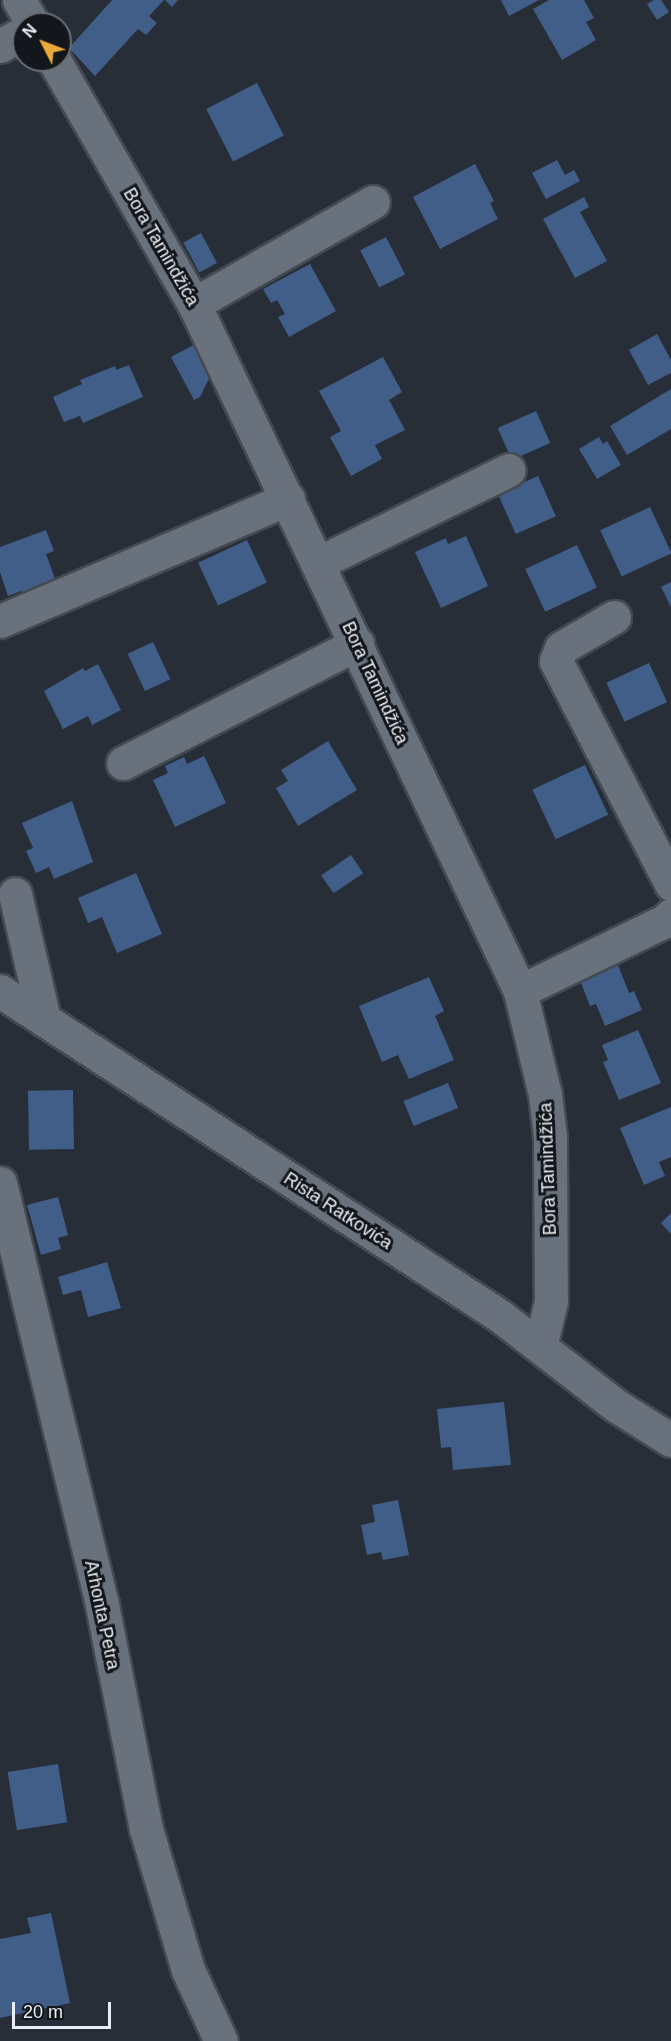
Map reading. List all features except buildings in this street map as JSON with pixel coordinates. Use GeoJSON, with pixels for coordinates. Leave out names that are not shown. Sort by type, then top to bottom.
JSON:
{"type":"FeatureCollection","features":[{"type":"Feature","properties":{"kind":"street","name":"Bora Tamindžića"},"geometry":{"type":"LineString","coordinates":[[61,72],[194,304],[520,990],[545,1094],[550,1137],[552,1301],[540,1347]]}},
{"type":"Feature","properties":{"kind":"street"},"geometry":{"type":"LineString","coordinates":[[194,304],[374,202]]}},
{"type":"Feature","properties":{"kind":"street"},"geometry":{"type":"LineString","coordinates":[[318,563],[509,470]]}},
{"type":"Feature","properties":{"kind":"street"},"geometry":{"type":"LineString","coordinates":[[0,621],[288,498]]}},
{"type":"Feature","properties":{"kind":"street"},"geometry":{"type":"LineString","coordinates":[[614,617],[561,648],[556,661],[671,884]]}},
{"type":"Feature","properties":{"kind":"street"},"geometry":{"type":"LineString","coordinates":[[123,763],[357,644]]}},
{"type":"Feature","properties":{"kind":"street"},"geometry":{"type":"LineString","coordinates":[[15,894],[44,1020]]}},
{"type":"Feature","properties":{"kind":"street"},"geometry":{"type":"LineString","coordinates":[[520,990],[665,921],[671,915]]}},
{"type":"Feature","properties":{"kind":"street","name":"Rista Ratkovića"},"geometry":{"type":"LineString","coordinates":[[0,991],[500,1316],[597,1392],[667,1430]]}},
{"type":"Feature","properties":{"kind":"street","name":"Arhonta Petra"},"geometry":{"type":"LineString","coordinates":[[0,1183],[7,1245],[102,1605],[146,1829],[189,1970],[221,2041]]}}]}
